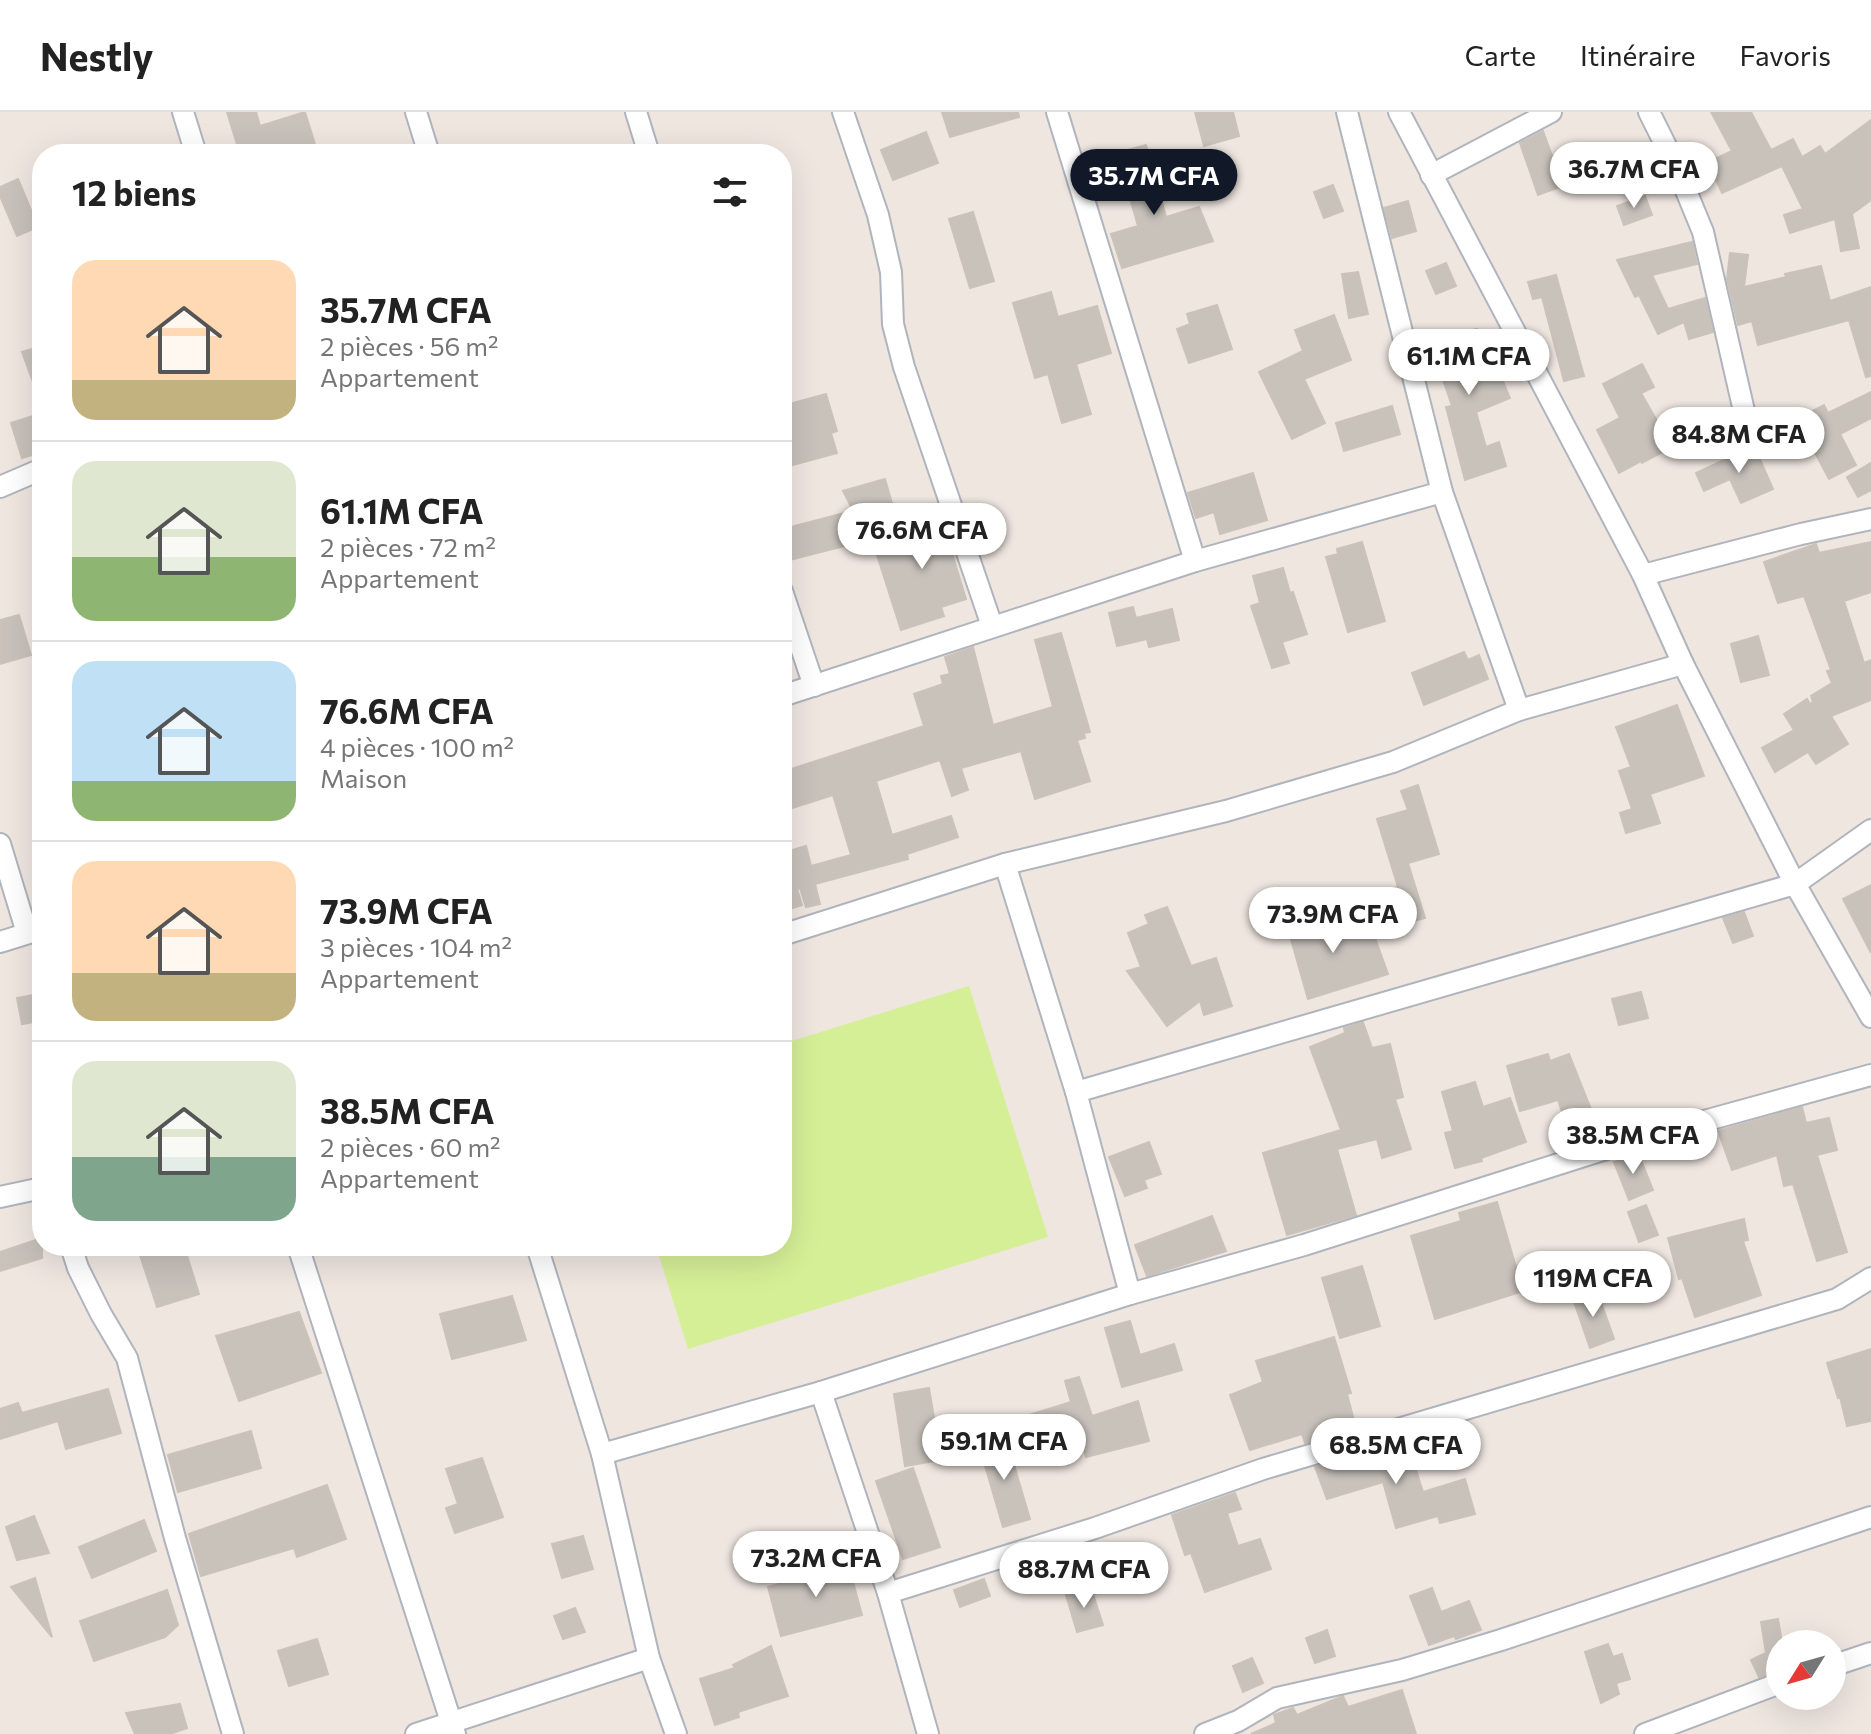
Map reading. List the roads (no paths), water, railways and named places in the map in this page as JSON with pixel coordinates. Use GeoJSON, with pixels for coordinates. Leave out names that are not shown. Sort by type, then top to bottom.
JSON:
{"type":"FeatureCollection","features":[{"type":"Feature","properties":{"kind":"street"},"geometry":{"type":"LineString","coordinates":[[183,112],[193,144]]}},
{"type":"Feature","properties":{"kind":"street"},"geometry":{"type":"LineString","coordinates":[[416,112],[426,144]]}},
{"type":"Feature","properties":{"kind":"street"},"geometry":{"type":"LineString","coordinates":[[636,112],[646,144]]}},
{"type":"Feature","properties":{"kind":"street"},"geometry":{"type":"LineString","coordinates":[[843,112],[878,215],[891,272],[893,324],[904,367],[992,626]]}},
{"type":"Feature","properties":{"kind":"street"},"geometry":{"type":"LineString","coordinates":[[1057,112],[1195,561]]}},
{"type":"Feature","properties":{"kind":"street"},"geometry":{"type":"LineString","coordinates":[[1347,112],[1442,492],[1519,710]]}},
{"type":"Feature","properties":{"kind":"street"},"geometry":{"type":"LineString","coordinates":[[1399,112],[1643,575],[1683,664],[1795,884],[1871,1017]]}},
{"type":"Feature","properties":{"kind":"street"},"geometry":{"type":"LineString","coordinates":[[1431,175],[1551,112]]}},
{"type":"Feature","properties":{"kind":"street"},"geometry":{"type":"LineString","coordinates":[[1649,112],[1703,232],[1744,411]]}},
{"type":"Feature","properties":{"kind":"street"},"geometry":{"type":"LineString","coordinates":[[0,487],[32,473]]}},
{"type":"Feature","properties":{"kind":"street"},"geometry":{"type":"LineString","coordinates":[[792,693],[1195,561],[1442,492]]}},
{"type":"Feature","properties":{"kind":"street"},"geometry":{"type":"LineString","coordinates":[[1643,575],[1871,519]]}},
{"type":"Feature","properties":{"kind":"street"},"geometry":{"type":"LineString","coordinates":[[792,621],[814,686]]}},
{"type":"Feature","properties":{"kind":"street"},"geometry":{"type":"LineString","coordinates":[[792,932],[1005,864],[1226,811],[1378,766],[1435,746],[1519,710],[1683,664]]}},
{"type":"Feature","properties":{"kind":"street"},"geometry":{"type":"LineString","coordinates":[[1076,1092],[1795,884],[1871,830]]}},
{"type":"Feature","properties":{"kind":"street"},"geometry":{"type":"LineString","coordinates":[[0,844],[32,926]]}},
{"type":"Feature","properties":{"kind":"street"},"geometry":{"type":"LineString","coordinates":[[1005,864],[1076,1092],[1130,1294]]}},
{"type":"Feature","properties":{"kind":"street"},"geometry":{"type":"LineString","coordinates":[[0,942],[32,932]]}},
{"type":"Feature","properties":{"kind":"street"},"geometry":{"type":"LineString","coordinates":[[602,1454],[821,1392],[1130,1294],[1304,1245],[1628,1142],[1871,1075]]}},
{"type":"Feature","properties":{"kind":"street"},"geometry":{"type":"LineString","coordinates":[[0,1197],[32,1190]]}},
{"type":"Feature","properties":{"kind":"street"},"geometry":{"type":"LineString","coordinates":[[75,1256],[90,1291],[127,1358],[175,1538],[233,1734]]}},
{"type":"Feature","properties":{"kind":"street"},"geometry":{"type":"LineString","coordinates":[[301,1256],[454,1728]]}},
{"type":"Feature","properties":{"kind":"street"},"geometry":{"type":"LineString","coordinates":[[540,1256],[602,1454],[649,1658],[676,1734]]}},
{"type":"Feature","properties":{"kind":"street"},"geometry":{"type":"LineString","coordinates":[[888,1593],[1095,1528],[1263,1469],[1837,1299],[1871,1278]]}},
{"type":"Feature","properties":{"kind":"street"},"geometry":{"type":"LineString","coordinates":[[821,1392],[888,1593],[928,1734]]}},
{"type":"Feature","properties":{"kind":"street"},"geometry":{"type":"LineString","coordinates":[[1205,1734],[1238,1721],[1277,1698],[1402,1670],[1501,1640],[1871,1517]]}},
{"type":"Feature","properties":{"kind":"street"},"geometry":{"type":"LineString","coordinates":[[1846,1661],[1871,1653]]}},
{"type":"Feature","properties":{"kind":"street"},"geometry":{"type":"LineString","coordinates":[[416,1734],[454,1728],[649,1658]]}},
{"type":"Feature","properties":{"kind":"street"},"geometry":{"type":"LineString","coordinates":[[1645,1734],[1766,1688]]}}]}
